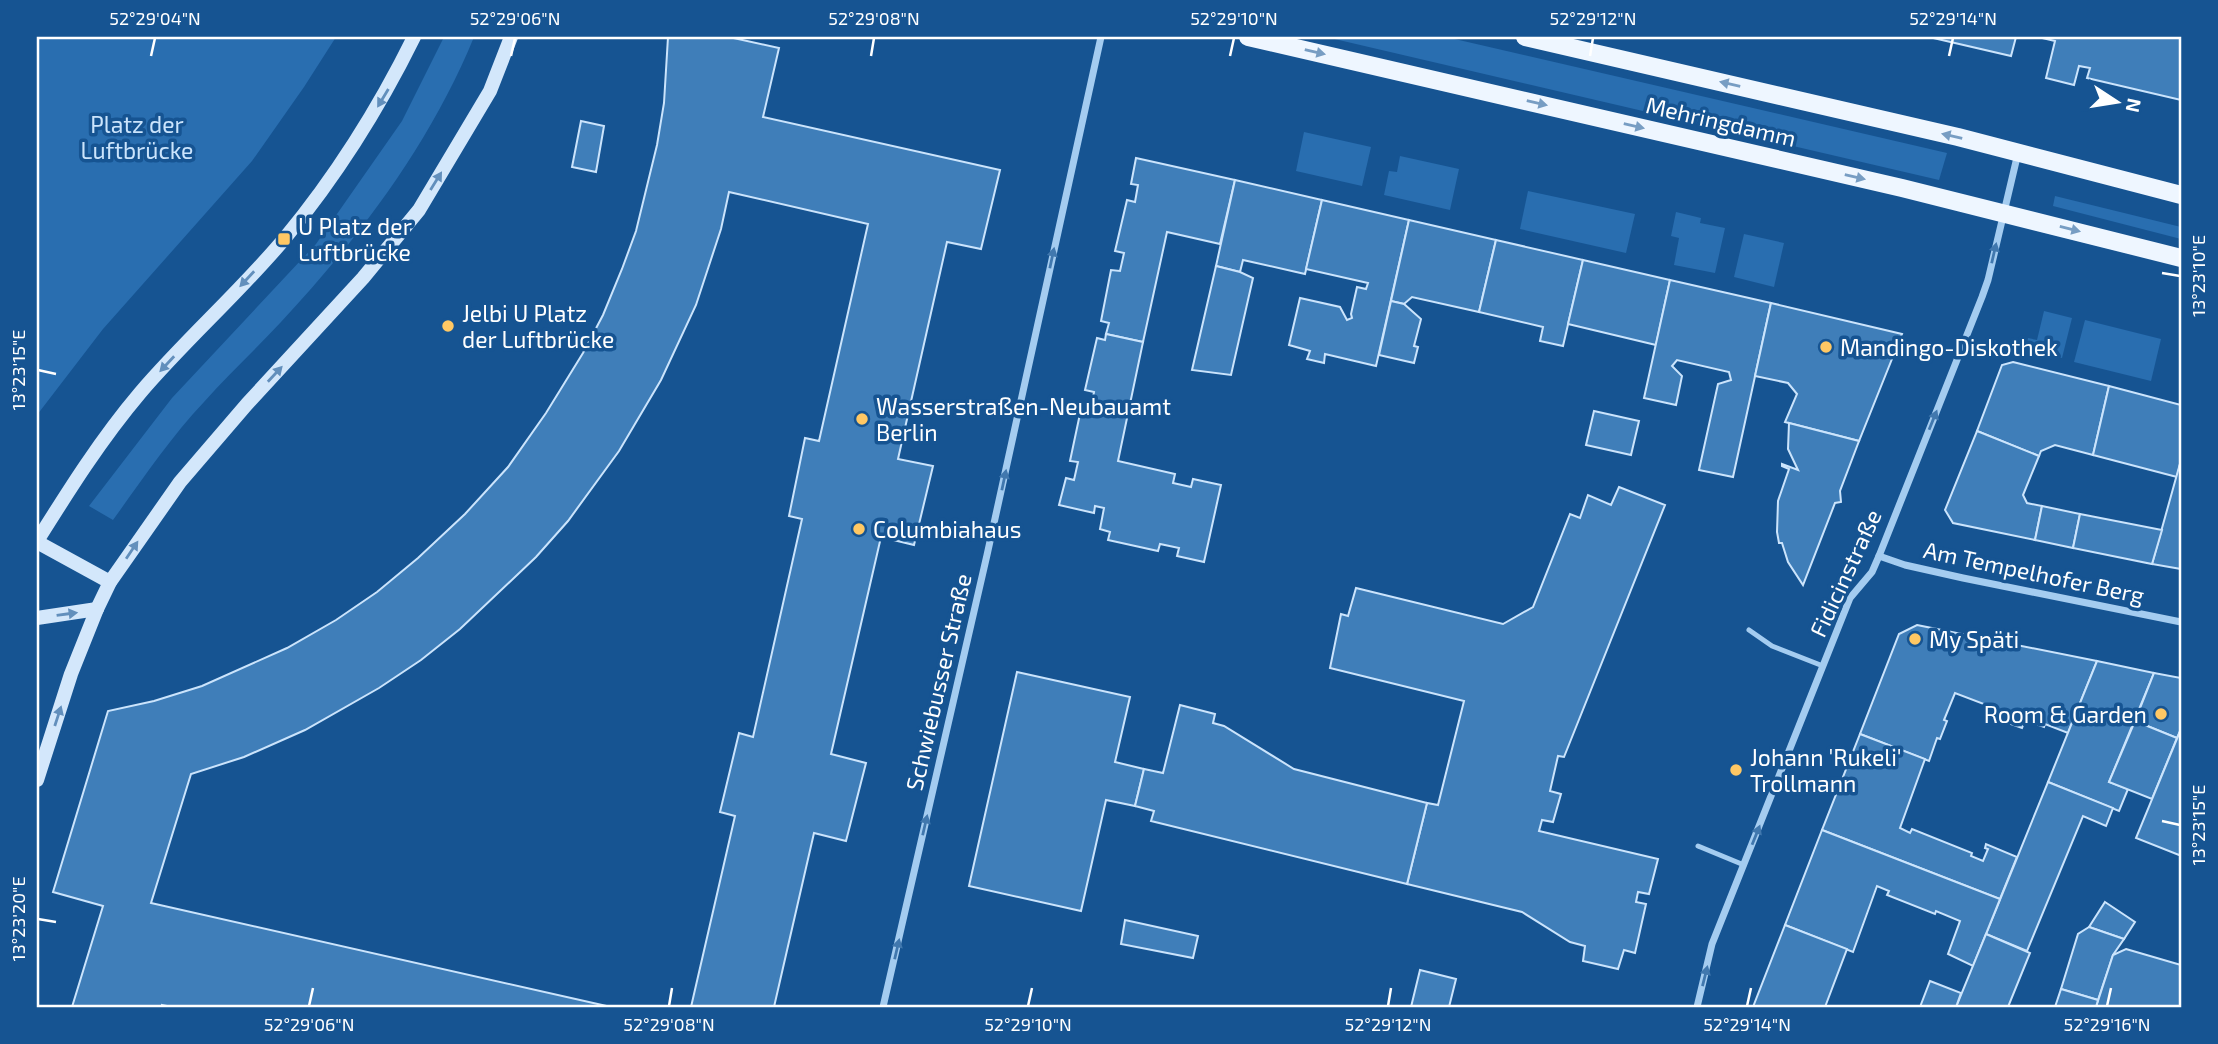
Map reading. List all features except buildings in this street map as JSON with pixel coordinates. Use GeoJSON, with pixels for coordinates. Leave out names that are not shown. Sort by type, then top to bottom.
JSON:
{"type":"FeatureCollection","features":[{"type":"Feature","properties":{"kind":"main road"},"geometry":{"type":"LineString","coordinates":[[110,582],[37,541],[85,466],[139,394],[284,239],[349,155],[389,87],[414,37]]}},
{"type":"Feature","properties":{"kind":"main road"},"geometry":{"type":"LineString","coordinates":[[37,780],[71,674],[110,582],[180,482],[247,404],[363,278],[419,210],[490,91],[511,37]]}},
{"type":"Feature","properties":{"kind":"main road","name":"Mehringdamm"},"geometry":{"type":"LineString","coordinates":[[1248,37],[2004,213],[2181,258]]}},
{"type":"Feature","properties":{"kind":"main road","name":"Mehringdamm"},"geometry":{"type":"LineString","coordinates":[[1525,37],[2018,152],[2181,195]]}},
{"type":"Feature","properties":{"kind":"main road"},"geometry":{"type":"LineString","coordinates":[[37,618],[97,609]]}},
{"type":"Feature","properties":{"kind":"street","name":"Schwiebusser Straße"},"geometry":{"type":"LineString","coordinates":[[883,1007],[985,568],[1101,37]]}},
{"type":"Feature","properties":{"kind":"street","name":"Fidicinstraße"},"geometry":{"type":"LineString","coordinates":[[1697,1007],[1712,944],[1850,598],[1872,572],[1879,556],[1988,280],[2018,152]]}},
{"type":"Feature","properties":{"kind":"street","name":"Am Tempelhofer Berg"},"geometry":{"type":"LineString","coordinates":[[1879,556],[1914,567],[2181,622]]}},
{"type":"Feature","properties":{"kind":"lane"},"geometry":{"type":"LineString","coordinates":[[1749,630],[1772,646],[1823,666]]}},
{"type":"Feature","properties":{"kind":"lane"},"geometry":{"type":"LineString","coordinates":[[1698,846],[1744,865]]}},
{"type":"Feature","properties":{"kind":"green space","name":"Platz der Luftbrücke"},"geometry":{"type":"Polygon","coordinates":[[[37,37],[336,37],[252,161],[103,329],[37,415],[37,37]]]}},
{"type":"Feature","properties":{"kind":"green space"},"geometry":{"type":"Polygon","coordinates":[[[444,37],[474,37],[436,115],[391,188],[365,223],[310,290],[192,416],[113,520],[89,506],[172,398],[316,244],[402,121],[444,37]]]}},
{"type":"Feature","properties":{"kind":"green space"},"geometry":{"type":"Polygon","coordinates":[[[1326,37],[1446,37],[1947,153],[1939,180],[1326,37]]]}},
{"type":"Feature","properties":{"kind":"green space"},"geometry":{"type":"Polygon","coordinates":[[[1304,132],[1371,147],[1362,186],[1296,171],[1304,132]]]}},
{"type":"Feature","properties":{"kind":"green space"},"geometry":{"type":"Polygon","coordinates":[[[1400,156],[1459,169],[1450,210],[1384,195],[1389,171],[1397,172],[1400,156]]]}},
{"type":"Feature","properties":{"kind":"green space"},"geometry":{"type":"Polygon","coordinates":[[[1528,191],[1635,214],[1626,253],[1520,229],[1528,191]]]}},
{"type":"Feature","properties":{"kind":"green space"},"geometry":{"type":"Polygon","coordinates":[[[2055,196],[2181,227],[2181,239],[2053,206],[2055,196]]]}},
{"type":"Feature","properties":{"kind":"green space"},"geometry":{"type":"Polygon","coordinates":[[[1676,212],[1701,218],[1700,223],[1725,228],[1715,273],[1674,265],[1679,238],[1671,236],[1676,212]]]}},
{"type":"Feature","properties":{"kind":"green space"},"geometry":{"type":"Polygon","coordinates":[[[1744,234],[1784,243],[1774,287],[1734,277],[1744,234]]]}},
{"type":"Feature","properties":{"kind":"green space"},"geometry":{"type":"Polygon","coordinates":[[[2044,311],[2072,318],[2062,358],[2025,349],[2028,338],[2037,340],[2044,311]]]}},
{"type":"Feature","properties":{"kind":"green space"},"geometry":{"type":"Polygon","coordinates":[[[2085,320],[2161,339],[2151,381],[2074,362],[2085,320]]]}},
{"type":"Feature","properties":{"kind":"place","name":"U Platz der Luftbrücke"},"geometry":{"type":"Point","coordinates":[284,239]}},
{"type":"Feature","properties":{"kind":"place","name":"Jelbi U Platz der Luftbrücke"},"geometry":{"type":"Point","coordinates":[448,326]}},
{"type":"Feature","properties":{"kind":"place","name":"Mandingo-Diskothek"},"geometry":{"type":"Point","coordinates":[1826,347]}},
{"type":"Feature","properties":{"kind":"place","name":"Wasserstraßen-Neubauamt Berlin"},"geometry":{"type":"Point","coordinates":[862,419]}},
{"type":"Feature","properties":{"kind":"place","name":"Columbiahaus"},"geometry":{"type":"Point","coordinates":[859,529]}},
{"type":"Feature","properties":{"kind":"place","name":"My Späti"},"geometry":{"type":"Point","coordinates":[1915,639]}},
{"type":"Feature","properties":{"kind":"place","name":"Room & Garden"},"geometry":{"type":"Point","coordinates":[2161,714]}},
{"type":"Feature","properties":{"kind":"place","name":"Johann 'Rukeli' Trollmann"},"geometry":{"type":"Point","coordinates":[1736,770]}}]}
